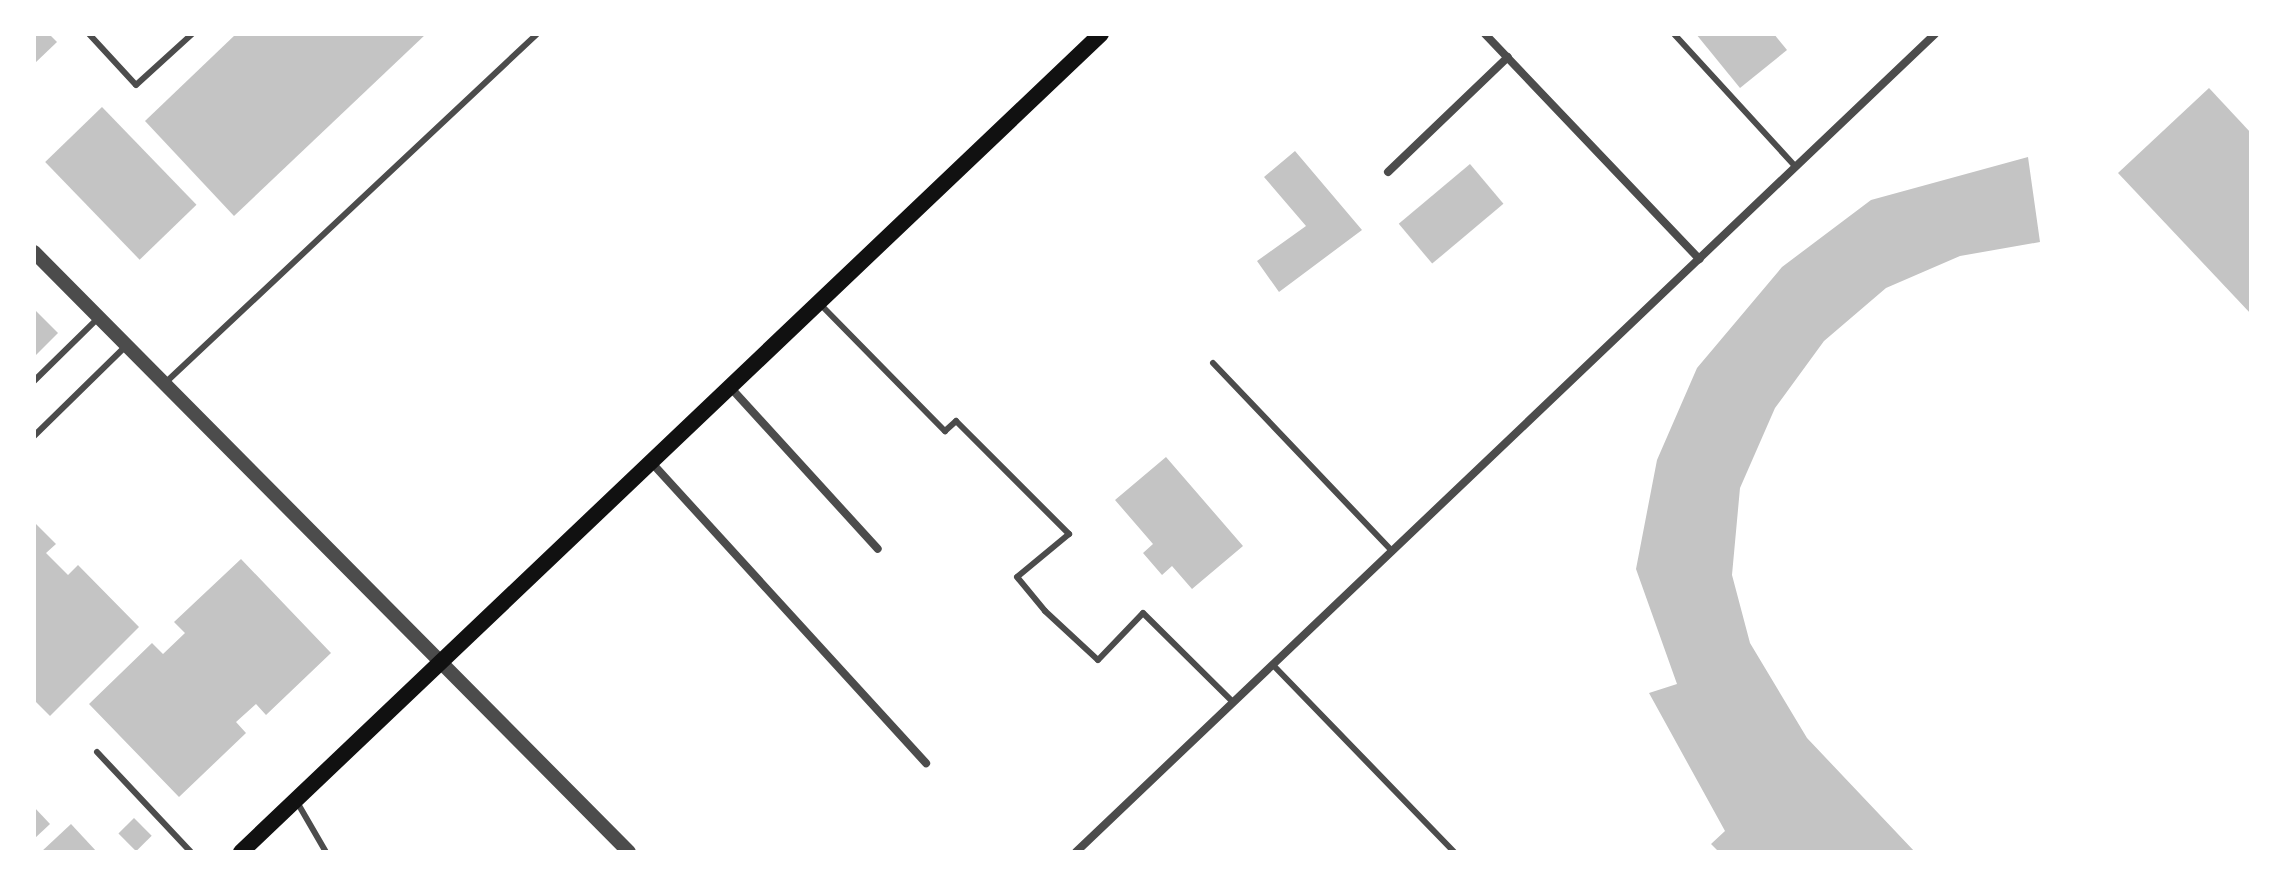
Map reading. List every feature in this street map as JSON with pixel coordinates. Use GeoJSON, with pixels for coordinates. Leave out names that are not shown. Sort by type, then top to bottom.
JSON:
{"type":"FeatureCollection","features":[{"type":"Feature","properties":{"kind":"main road"},"geometry":{"type":"LineString","coordinates":[[241,852],[1101,34]]}},
{"type":"Feature","properties":{"kind":"street"},"geometry":{"type":"LineString","coordinates":[[1485,34],[1699,259]]}},
{"type":"Feature","properties":{"kind":"street"},"geometry":{"type":"LineString","coordinates":[[1076,852],[1935,34]]}},
{"type":"Feature","properties":{"kind":"street"},"geometry":{"type":"LineString","coordinates":[[1388,172],[1508,57]]}},
{"type":"Feature","properties":{"kind":"street"},"geometry":{"type":"LineString","coordinates":[[34,252],[629,852]]}},
{"type":"Feature","properties":{"kind":"street"},"geometry":{"type":"LineString","coordinates":[[729,387],[878,549]]}},
{"type":"Feature","properties":{"kind":"street"},"geometry":{"type":"LineString","coordinates":[[651,461],[926,763]]}},
{"type":"Feature","properties":{"kind":"lane"},"geometry":{"type":"LineString","coordinates":[[89,34],[136,85],[192,34]]}},
{"type":"Feature","properties":{"kind":"lane"},"geometry":{"type":"LineString","coordinates":[[164,384],[537,34]]}},
{"type":"Feature","properties":{"kind":"lane"},"geometry":{"type":"LineString","coordinates":[[1674,34],[1796,167]]}},
{"type":"Feature","properties":{"kind":"lane"},"geometry":{"type":"LineString","coordinates":[[818,302],[945,431],[956,421],[1069,534],[1017,577],[1045,611],[1098,660],[1143,613],[1233,702]]}},
{"type":"Feature","properties":{"kind":"lane"},"geometry":{"type":"LineString","coordinates":[[34,381],[99,318]]}},
{"type":"Feature","properties":{"kind":"lane"},"geometry":{"type":"LineString","coordinates":[[34,436],[127,346]]}},
{"type":"Feature","properties":{"kind":"lane"},"geometry":{"type":"LineString","coordinates":[[1213,363],[1392,551]]}},
{"type":"Feature","properties":{"kind":"lane"},"geometry":{"type":"LineString","coordinates":[[1273,665],[1454,852]]}},
{"type":"Feature","properties":{"kind":"lane"},"geometry":{"type":"LineString","coordinates":[[97,752],[191,852]]}},
{"type":"Feature","properties":{"kind":"lane"},"geometry":{"type":"LineString","coordinates":[[296,799],[326,852]]}},
{"type":"Feature","properties":{"kind":"building"},"geometry":{"type":"Polygon","coordinates":[[[34,34],[49,34],[57,42],[34,64],[34,34]]]}},
{"type":"Feature","properties":{"kind":"building"},"geometry":{"type":"Polygon","coordinates":[[[236,34],[426,34],[234,216],[145,121],[236,34]]]}},
{"type":"Feature","properties":{"kind":"building"},"geometry":{"type":"Polygon","coordinates":[[[1696,34],[1774,34],[1787,50],[1740,88],[1696,34]]]}},
{"type":"Feature","properties":{"kind":"building"},"geometry":{"type":"Polygon","coordinates":[[[2209,88],[2251,133],[2251,314],[2118,173],[2209,88]]]}},
{"type":"Feature","properties":{"kind":"building"},"geometry":{"type":"Polygon","coordinates":[[[102,107],[196,205],[140,260],[45,162],[102,107]]]}},
{"type":"Feature","properties":{"kind":"building"},"geometry":{"type":"Polygon","coordinates":[[[1295,151],[1362,230],[1279,292],[1257,261],[1306,226],[1264,177],[1295,151]]]}},
{"type":"Feature","properties":{"kind":"building"},"geometry":{"type":"Polygon","coordinates":[[[2028,157],[2040,242],[1960,256],[1886,288],[1824,341],[1775,408],[1740,488],[1732,575],[1750,643],[1807,738],[1915,852],[1719,852],[1711,844],[1725,831],[1649,693],[1677,684],[1636,569],[1657,460],[1697,368],[1782,267],[1871,200],[2028,157]]]}},
{"type":"Feature","properties":{"kind":"building"},"geometry":{"type":"Polygon","coordinates":[[[1470,164],[1503,204],[1432,264],[1399,224],[1470,164]]]}},
{"type":"Feature","properties":{"kind":"building"},"geometry":{"type":"Polygon","coordinates":[[[34,309],[58,333],[34,357],[34,309]]]}},
{"type":"Feature","properties":{"kind":"building"},"geometry":{"type":"Polygon","coordinates":[[[1166,457],[1243,546],[1192,589],[1172,566],[1162,575],[1143,553],[1153,544],[1115,500],[1166,457]]]}},
{"type":"Feature","properties":{"kind":"building"},"geometry":{"type":"Polygon","coordinates":[[[34,522],[56,544],[46,553],[68,575],[78,565],[139,627],[50,716],[34,700],[34,522]]]}},
{"type":"Feature","properties":{"kind":"building"},"geometry":{"type":"Polygon","coordinates":[[[241,559],[331,653],[266,715],[256,704],[236,722],[246,733],[179,797],[89,704],[152,643],[163,654],[185,633],[174,622],[241,559]]]}},
{"type":"Feature","properties":{"kind":"building"},"geometry":{"type":"Polygon","coordinates":[[[34,807],[50,824],[34,839],[34,807]]]}},
{"type":"Feature","properties":{"kind":"building"},"geometry":{"type":"Polygon","coordinates":[[[134,818],[152,836],[136,851],[118,834],[134,818]]]}},
{"type":"Feature","properties":{"kind":"building"},"geometry":{"type":"Polygon","coordinates":[[[71,824],[97,852],[41,852],[71,824]]]}}]}
